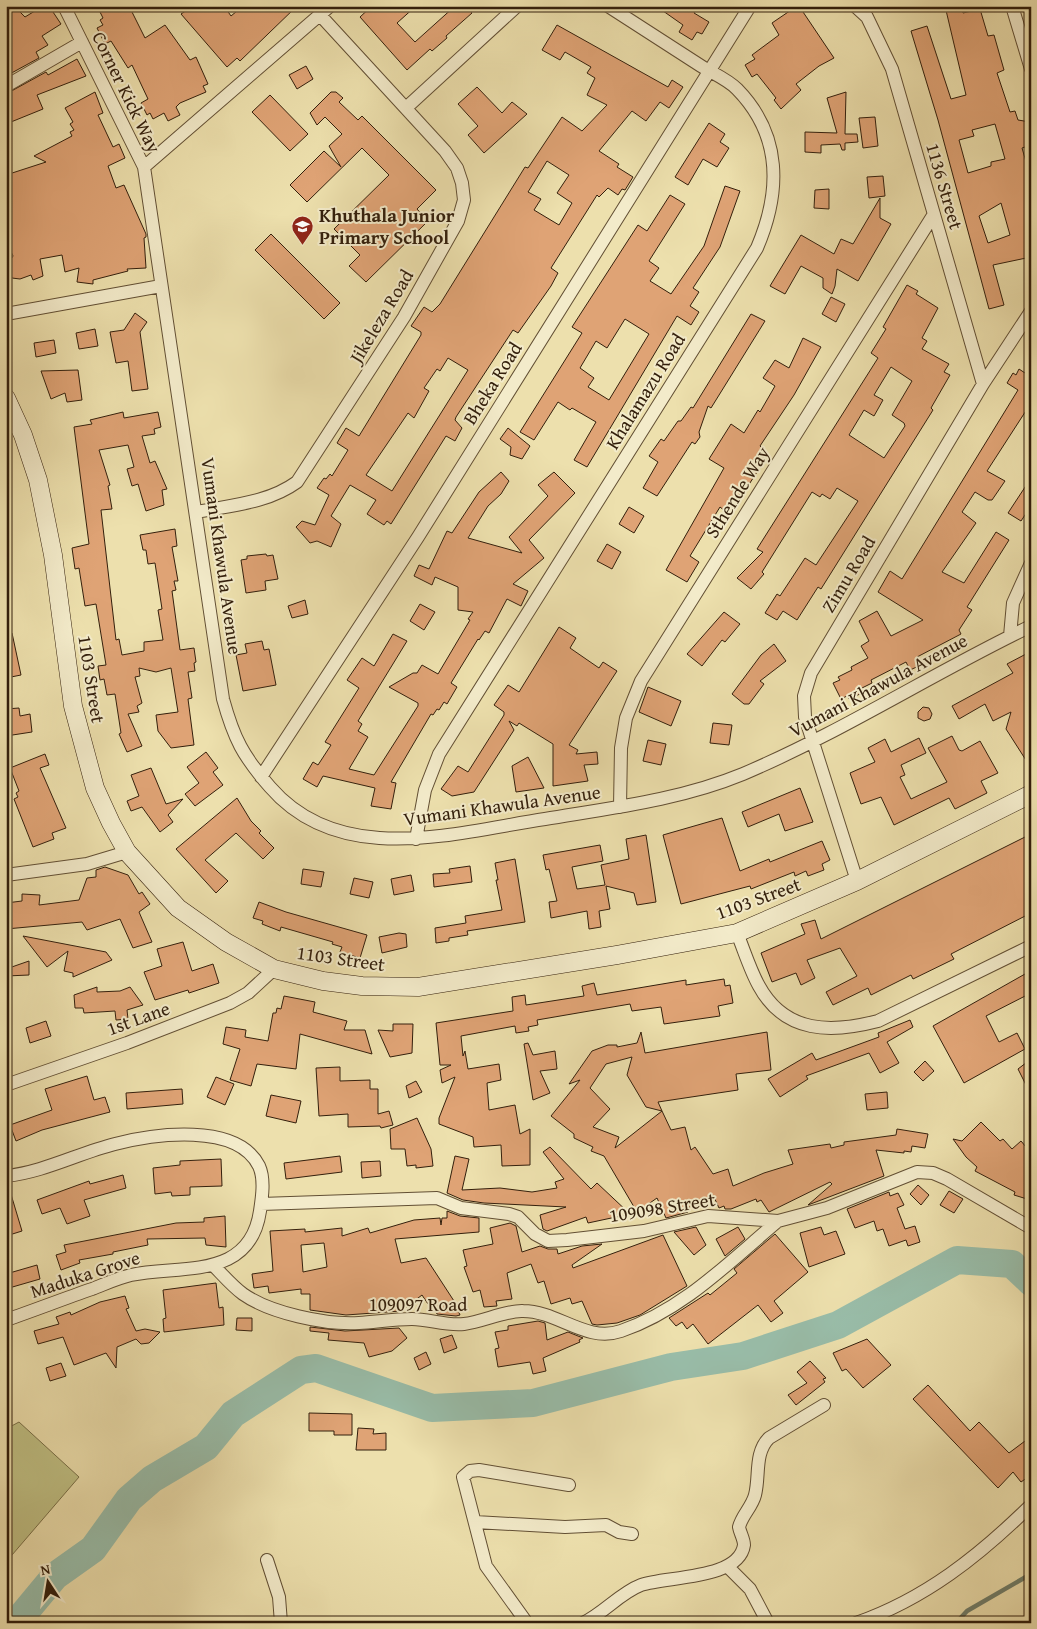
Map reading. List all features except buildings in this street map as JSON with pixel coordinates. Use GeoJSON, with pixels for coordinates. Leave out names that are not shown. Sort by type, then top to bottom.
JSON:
{"type":"FeatureCollection","features":[{"type":"Feature","properties":{"kind":"street","name":"Corner Kick Way"},"geometry":{"type":"LineString","coordinates":[[64,6],[144,167],[161,286]]}},
{"type":"Feature","properties":{"kind":"street"},"geometry":{"type":"LineString","coordinates":[[407,106],[517,6]]}},
{"type":"Feature","properties":{"kind":"street","name":"Khalamazu Road"},"geometry":{"type":"LineString","coordinates":[[416,839],[425,790],[439,754],[757,248],[768,222],[773,192],[774,161],[767,137],[753,108],[735,87],[608,6]]}},
{"type":"Feature","properties":{"kind":"street","name":"Bheka Road"},"geometry":{"type":"LineString","coordinates":[[261,777],[418,537],[750,6]]}},
{"type":"Feature","properties":{"kind":"street","name":"1136 Street"},"geometry":{"type":"LineString","coordinates":[[855,6],[867,17],[892,70],[983,384]]}},
{"type":"Feature","properties":{"kind":"street"},"geometry":{"type":"LineString","coordinates":[[1012,6],[1031,69]]}},
{"type":"Feature","properties":{"kind":"street"},"geometry":{"type":"LineString","coordinates":[[144,167],[325,10]]}},
{"type":"Feature","properties":{"kind":"street","name":"Jikeleza Road"},"geometry":{"type":"LineString","coordinates":[[197,512],[266,499],[285,491],[297,482],[311,464],[404,317],[458,221],[464,200],[457,168],[325,10]]}},
{"type":"Feature","properties":{"kind":"street"},"geometry":{"type":"LineString","coordinates":[[1024,45],[1031,33]]}},
{"type":"Feature","properties":{"kind":"street"},"geometry":{"type":"LineString","coordinates":[[6,86],[82,42]]}},
{"type":"Feature","properties":{"kind":"street","name":"Sthende Way"},"geometry":{"type":"LineString","coordinates":[[620,807],[621,748],[626,718],[641,681],[934,214]]}},
{"type":"Feature","properties":{"kind":"street"},"geometry":{"type":"LineString","coordinates":[[6,314],[161,286]]}},
{"type":"Feature","properties":{"kind":"street","name":"Vumani Khawula Avenue"},"geometry":{"type":"LineString","coordinates":[[161,286],[197,512],[223,699],[232,731],[240,750],[282,802],[307,820],[336,832],[365,837],[416,839],[620,807],[707,787],[742,774],[812,742],[1031,626]]}},
{"type":"Feature","properties":{"kind":"street","name":"Zimu Road"},"geometry":{"type":"LineString","coordinates":[[857,881],[805,717],[804,696],[811,673],[983,384],[1031,311]]}},
{"type":"Feature","properties":{"kind":"street","name":"1103 Street"},"geometry":{"type":"LineString","coordinates":[[6,398],[23,435],[38,480],[53,555],[73,706],[95,788],[127,852],[178,908],[226,942],[274,970],[362,986],[418,987],[617,955],[737,933],[857,881],[1031,794]]}},
{"type":"Feature","properties":{"kind":"street"},"geometry":{"type":"LineString","coordinates":[[1010,636],[1013,603],[1017,589],[1031,563]]}},
{"type":"Feature","properties":{"kind":"street"},"geometry":{"type":"LineString","coordinates":[[6,874],[87,864],[127,852]]}},
{"type":"Feature","properties":{"kind":"street"},"geometry":{"type":"LineString","coordinates":[[737,933],[760,987],[773,1005],[788,1018],[803,1024],[830,1030],[852,1028],[878,1021],[1031,946]]}},
{"type":"Feature","properties":{"kind":"street","name":"1st Lane"},"geometry":{"type":"LineString","coordinates":[[6,1085],[127,1043],[230,1003],[248,993],[274,970]]}},
{"type":"Feature","properties":{"kind":"street","name":"Maduka Grove"},"geometry":{"type":"LineString","coordinates":[[6,1176],[42,1168],[89,1151],[139,1138],[188,1135],[216,1137],[235,1142],[247,1150],[259,1167],[262,1180],[258,1228],[247,1245],[229,1258],[213,1265],[129,1275],[6,1320]]}},
{"type":"Feature","properties":{"kind":"street","name":"109098 Street"},"geometry":{"type":"LineString","coordinates":[[261,1204],[438,1198],[460,1208],[518,1217],[535,1234],[548,1241],[644,1231],[708,1216],[778,1221],[827,1208],[917,1172],[933,1173],[947,1179],[1031,1228]]}},
{"type":"Feature","properties":{"kind":"street","name":"109097 Road"},"geometry":{"type":"LineString","coordinates":[[213,1265],[242,1294],[271,1310],[319,1319],[358,1323],[414,1318],[453,1325],[479,1322],[522,1310],[557,1320],[587,1332],[607,1334],[623,1330],[672,1309],[778,1221]]}},
{"type":"Feature","properties":{"kind":"street"},"geometry":{"type":"LineString","coordinates":[[583,1623],[595,1617],[638,1586],[667,1579],[710,1573],[727,1566],[742,1549],[743,1540],[739,1527],[752,1505],[756,1493],[760,1450],[763,1444],[769,1438],[824,1405]]}},
{"type":"Feature","properties":{"kind":"street"},"geometry":{"type":"LineString","coordinates":[[527,1623],[486,1566],[462,1480],[470,1471],[479,1470],[569,1485]]}},
{"type":"Feature","properties":{"kind":"street"},"geometry":{"type":"LineString","coordinates":[[856,1623],[894,1608],[960,1568],[999,1536],[1031,1506]]}},
{"type":"Feature","properties":{"kind":"street"},"geometry":{"type":"LineString","coordinates":[[475,1522],[565,1527],[606,1524],[619,1532],[632,1534]]}},
{"type":"Feature","properties":{"kind":"street"},"geometry":{"type":"LineString","coordinates":[[267,1560],[279,1597],[281,1623]]}},
{"type":"Feature","properties":{"kind":"street"},"geometry":{"type":"LineString","coordinates":[[727,1566],[750,1589],[768,1623]]}},
{"type":"Feature","properties":{"kind":"green space"},"geometry":{"type":"Polygon","coordinates":[[[19,1422],[79,1477],[6,1562],[6,1429],[19,1422]]]}},
{"type":"Feature","properties":{"kind":"waterway"},"geometry":{"type":"LineString","coordinates":[[16,1623],[55,1576],[93,1549],[129,1499],[152,1479],[206,1447],[233,1414],[301,1370],[316,1368],[432,1408],[533,1403],[671,1367],[743,1356],[838,1325],[957,1260],[1012,1264],[1031,1282]]}},
{"type":"Feature","properties":{"kind":"waterway"},"geometry":{"type":"LineString","coordinates":[[956,1623],[967,1611],[1031,1574]]}},
{"type":"Feature","properties":{"kind":"place","name":"Khuthala Junior Primary School"},"geometry":{"type":"Point","coordinates":[303,245]}}]}
